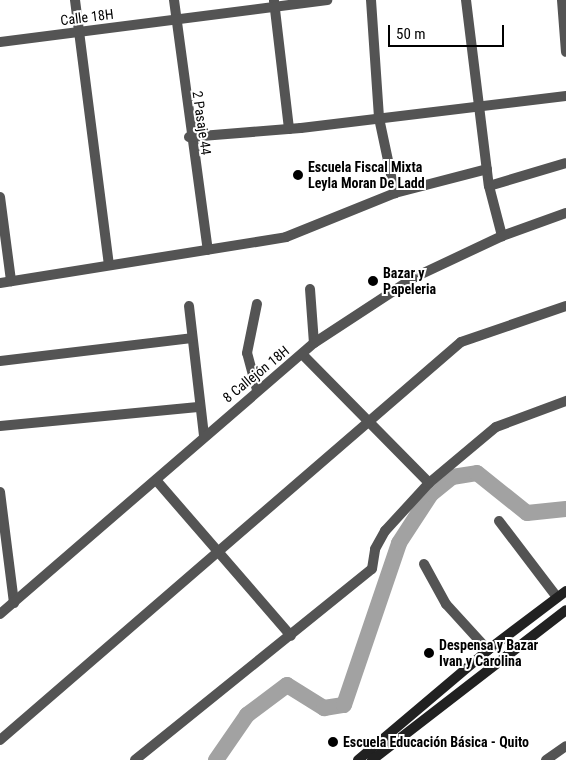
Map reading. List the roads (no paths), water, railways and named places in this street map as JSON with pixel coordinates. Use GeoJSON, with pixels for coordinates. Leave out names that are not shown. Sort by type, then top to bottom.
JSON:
{"type":"FeatureCollection","features":[{"type":"Feature","properties":{"kind":"street"},"geometry":{"type":"LineString","coordinates":[[75,0],[109,265]]}},
{"type":"Feature","properties":{"kind":"street","name":"2 Pasaje 44"},"geometry":{"type":"LineString","coordinates":[[174,0],[189,136],[208,250]]}},
{"type":"Feature","properties":{"kind":"street","name":"Calle 18H"},"geometry":{"type":"LineString","coordinates":[[0,42],[176,19],[274,3],[327,0]]}},
{"type":"Feature","properties":{"kind":"street"},"geometry":{"type":"LineString","coordinates":[[371,0],[379,118],[395,193]]}},
{"type":"Feature","properties":{"kind":"street"},"geometry":{"type":"LineString","coordinates":[[466,0],[489,186],[502,236]]}},
{"type":"Feature","properties":{"kind":"street"},"geometry":{"type":"LineString","coordinates":[[562,0],[566,52]]}},
{"type":"Feature","properties":{"kind":"street"},"geometry":{"type":"LineString","coordinates":[[274,3],[289,129]]}},
{"type":"Feature","properties":{"kind":"street"},"geometry":{"type":"LineString","coordinates":[[189,136],[289,129],[566,96]]}},
{"type":"Feature","properties":{"kind":"street"},"geometry":{"type":"LineString","coordinates":[[489,186],[566,162]]}},
{"type":"Feature","properties":{"kind":"street"},"geometry":{"type":"LineString","coordinates":[[0,283],[286,237],[395,193],[487,169]]}},
{"type":"Feature","properties":{"kind":"street"},"geometry":{"type":"LineString","coordinates":[[0,197],[11,281]]}},
{"type":"Feature","properties":{"kind":"street","name":"8 Callejón 18H"},"geometry":{"type":"LineString","coordinates":[[0,614],[14,604],[156,480],[204,435],[314,343],[415,276],[502,236],[566,213]]}},
{"type":"Feature","properties":{"kind":"street"},"geometry":{"type":"LineString","coordinates":[[310,289],[314,343]]}},
{"type":"Feature","properties":{"kind":"street"},"geometry":{"type":"LineString","coordinates":[[257,304],[247,353],[257,390]]}},
{"type":"Feature","properties":{"kind":"street"},"geometry":{"type":"LineString","coordinates":[[189,306],[198,407],[204,435]]}},
{"type":"Feature","properties":{"kind":"street"},"geometry":{"type":"LineString","coordinates":[[0,740],[365,423],[462,342],[566,306]]}},
{"type":"Feature","properties":{"kind":"street"},"geometry":{"type":"LineString","coordinates":[[0,361],[192,338]]}},
{"type":"Feature","properties":{"kind":"street"},"geometry":{"type":"LineString","coordinates":[[302,354],[365,423],[429,484]]}},
{"type":"Feature","properties":{"kind":"street"},"geometry":{"type":"LineString","coordinates":[[135,760],[372,569],[375,549],[385,531],[429,484],[496,427],[566,401]]}},
{"type":"Feature","properties":{"kind":"street"},"geometry":{"type":"LineString","coordinates":[[0,426],[198,407]]}},
{"type":"Feature","properties":{"kind":"street"},"geometry":{"type":"LineString","coordinates":[[156,480],[220,550],[291,636]]}},
{"type":"Feature","properties":{"kind":"street"},"geometry":{"type":"LineString","coordinates":[[0,492],[14,604]]}},
{"type":"Feature","properties":{"kind":"street"},"geometry":{"type":"LineString","coordinates":[[499,521],[557,597]]}},
{"type":"Feature","properties":{"kind":"street"},"geometry":{"type":"LineString","coordinates":[[424,564],[446,604],[488,650]]}},
{"type":"Feature","properties":{"kind":"street"},"geometry":{"type":"LineString","coordinates":[[358,760],[488,650],[566,591]]}},
{"type":"Feature","properties":{"kind":"street"},"geometry":{"type":"LineString","coordinates":[[372,760],[566,610]]}},
{"type":"Feature","properties":{"kind":"street"},"geometry":{"type":"LineString","coordinates":[[546,760],[566,746]]}},
{"type":"Feature","properties":{"kind":"waterway"},"geometry":{"type":"LineString","coordinates":[[216,760],[247,715],[287,685],[324,708],[344,705],[399,543],[431,494],[452,477],[477,473],[527,513],[566,509]]}},
{"type":"Feature","properties":{"kind":"place","name":"Escuela Fiscal Mixta Leyla Moran De Ladd"},"geometry":{"type":"Point","coordinates":[298,175]}},
{"type":"Feature","properties":{"kind":"place","name":"Bazar y Papeleria"},"geometry":{"type":"Point","coordinates":[373,281]}},
{"type":"Feature","properties":{"kind":"place","name":"Despensa y Bazar Ivan y Carolina"},"geometry":{"type":"Point","coordinates":[429,653]}},
{"type":"Feature","properties":{"kind":"place","name":"Escuela Educación Básica - Quito"},"geometry":{"type":"Point","coordinates":[333,742]}}]}
